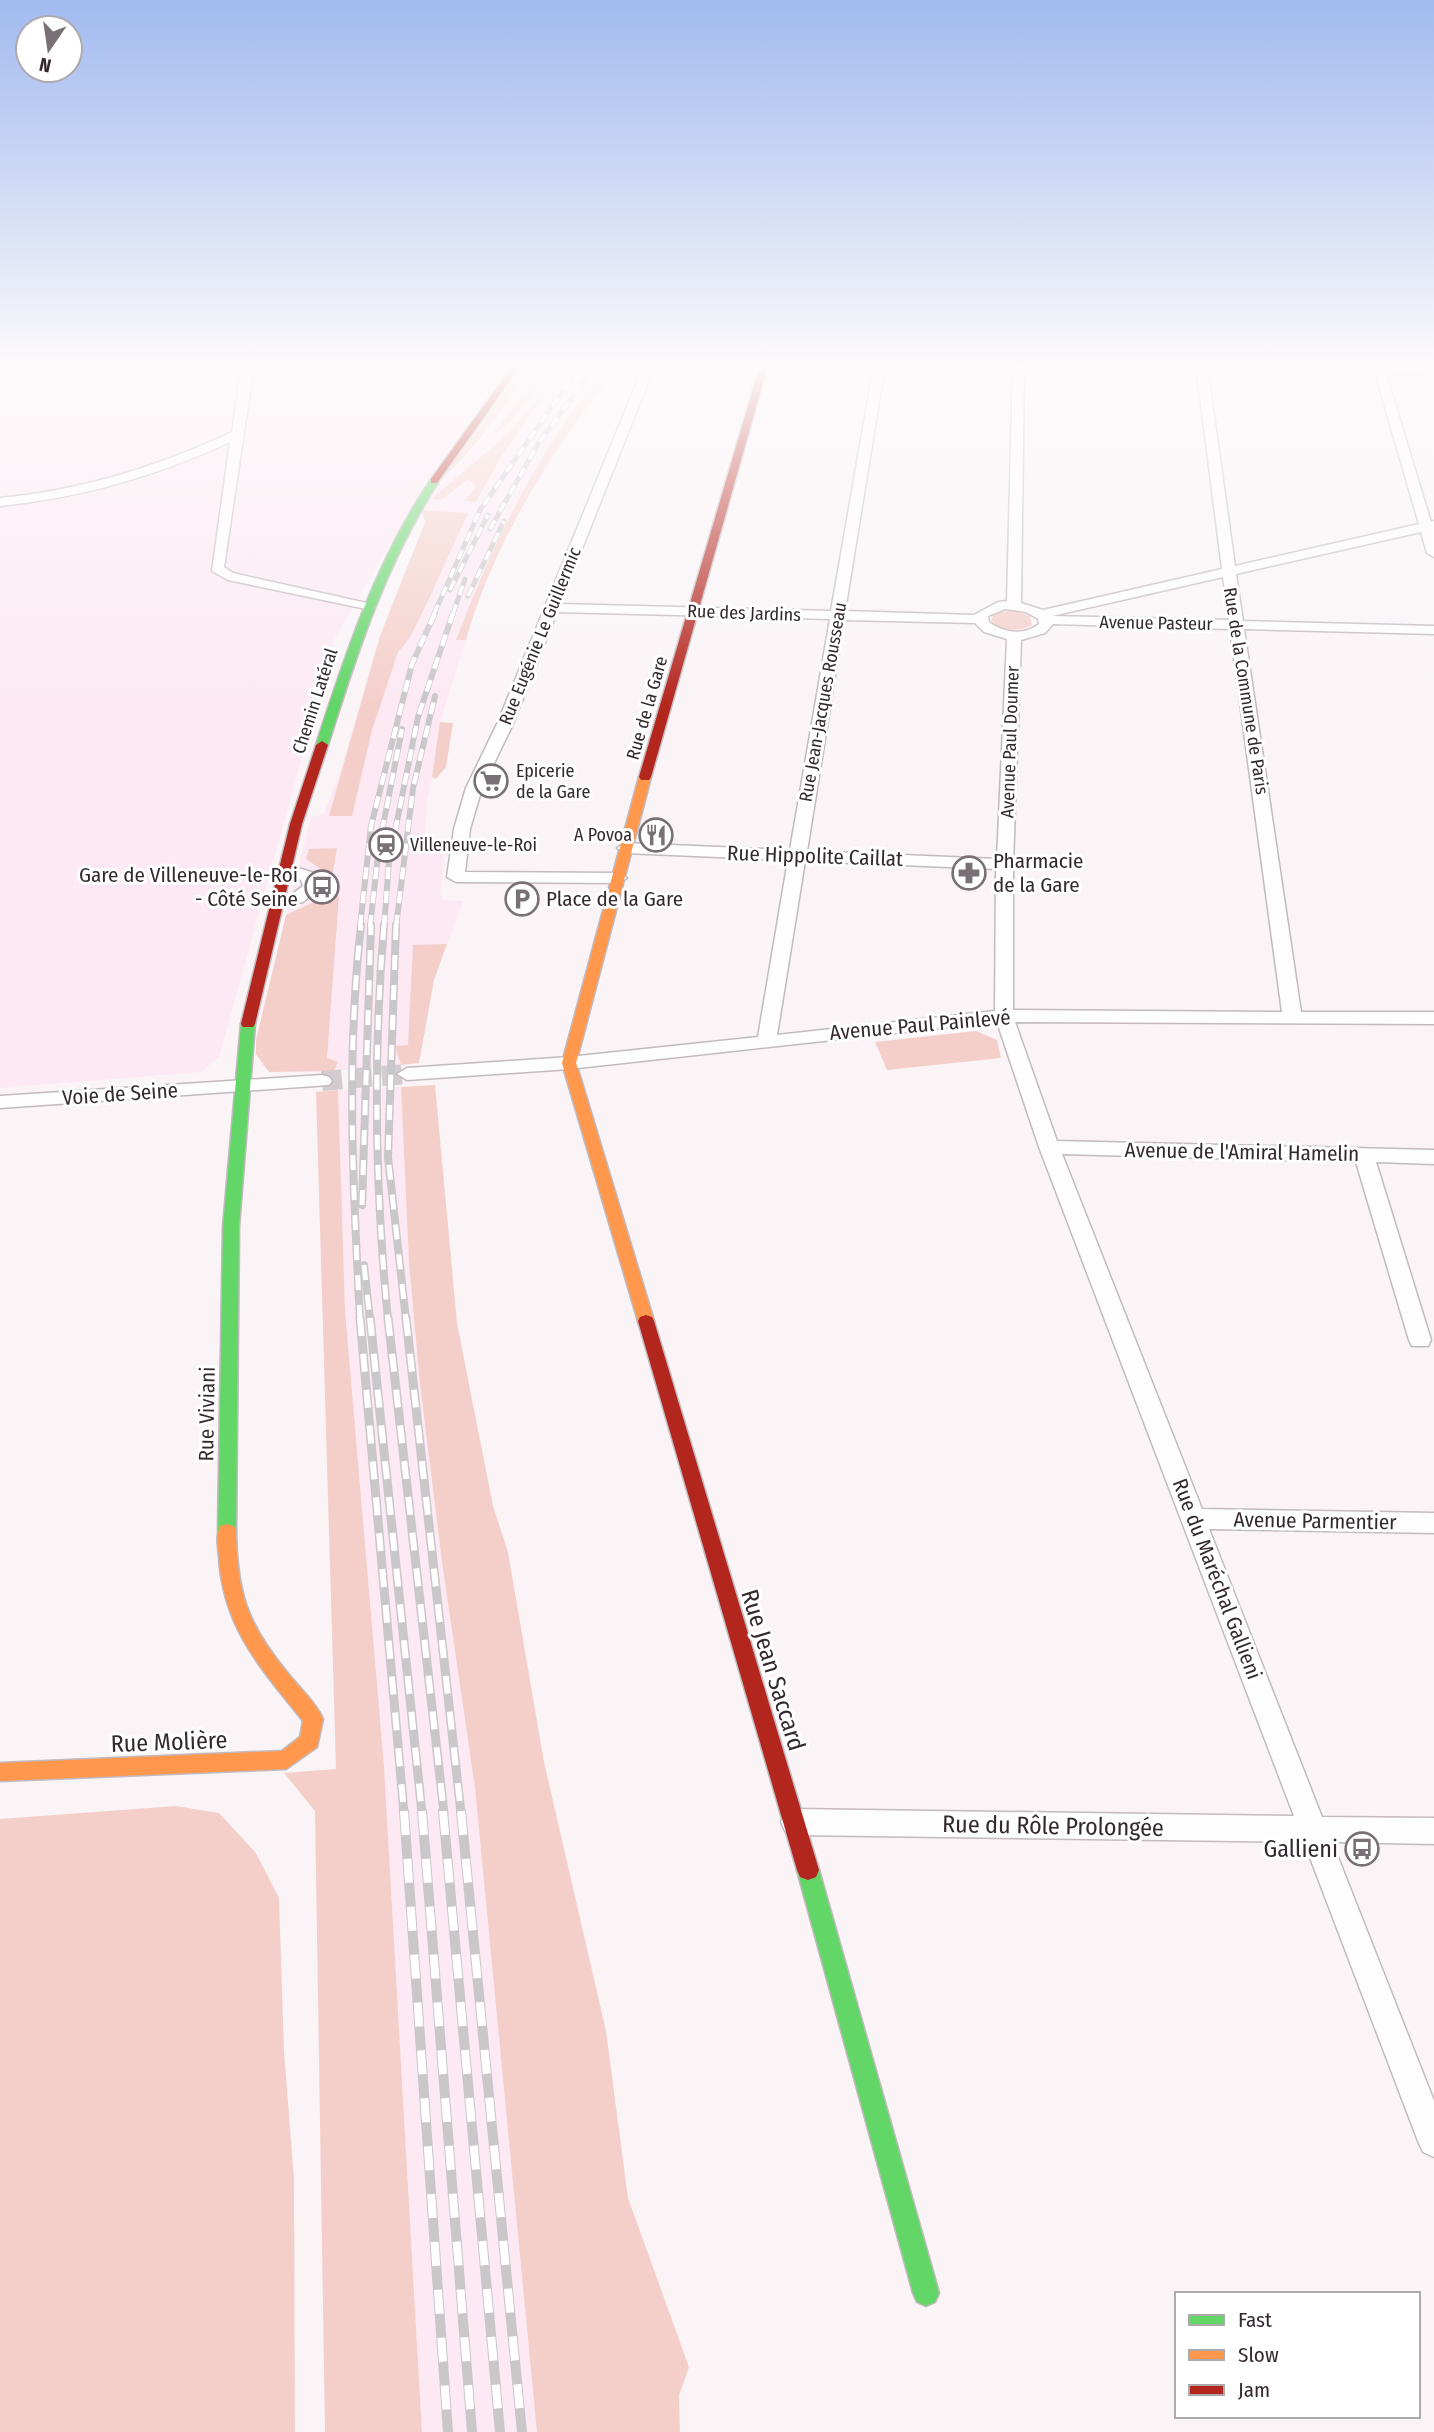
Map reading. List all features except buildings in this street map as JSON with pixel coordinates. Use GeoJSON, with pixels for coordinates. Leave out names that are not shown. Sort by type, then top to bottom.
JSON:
{"type":"FeatureCollection","features":[{"type":"Feature","properties":{"kind":"street"},"geometry":{"type":"LineString","coordinates":[[0,502],[43,497],[127,478]]}},
{"type":"Feature","properties":{"kind":"street"},"geometry":{"type":"LineString","coordinates":[[230,478],[217,568],[228,576],[366,607]]}},
{"type":"Feature","properties":{"kind":"street","name":"Chemin Latéral"},"geometry":{"type":"LineString","coordinates":[[239,1092],[246,1033],[296,824],[366,607],[417,505],[436,478]]}},
{"type":"Feature","properties":{"kind":"street","name":"Rue Eugénie Le Guillermic"},"geometry":{"type":"LineString","coordinates":[[603,478],[505,724],[474,788],[462,829],[456,877],[618,878]]}},
{"type":"Feature","properties":{"kind":"street","name":"Rue de la Gare"},"geometry":{"type":"LineString","coordinates":[[569,1063],[625,848],[732,478]]}},
{"type":"Feature","properties":{"kind":"street","name":"Rue Jean-Jacques Rousseau"},"geometry":{"type":"LineString","coordinates":[[767,1040],[860,478]]}},
{"type":"Feature","properties":{"kind":"street"},"geometry":{"type":"LineString","coordinates":[[1014,605],[1016,478]]}},
{"type":"Feature","properties":{"kind":"street","name":"Rue de la Commune de Paris"},"geometry":{"type":"LineString","coordinates":[[1215,478],[1292,1017]]}},
{"type":"Feature","properties":{"kind":"street"},"geometry":{"type":"LineString","coordinates":[[1414,478],[1430,526],[1434,553]]}},
{"type":"Feature","properties":{"kind":"street"},"geometry":{"type":"LineString","coordinates":[[1044,617],[1046,625],[1035,633],[1014,636],[994,632],[980,619],[986,610],[1014,605],[1044,617],[1227,571],[1430,526]]}},
{"type":"Feature","properties":{"kind":"street","name":"Rue des Jardins"},"geometry":{"type":"LineString","coordinates":[[551,608],[980,619]]}},
{"type":"Feature","properties":{"kind":"street","name":"Avenue Pasteur"},"geometry":{"type":"LineString","coordinates":[[1044,617],[1434,630]]}},
{"type":"Feature","properties":{"kind":"street","name":"Avenue Paul Doumer"},"geometry":{"type":"LineString","coordinates":[[1004,1016],[1005,864],[1014,636]]}},
{"type":"Feature","properties":{"kind":"street","name":"Rue Hippolite Caillat"},"geometry":{"type":"LineString","coordinates":[[625,848],[1005,864]]}},
{"type":"Feature","properties":{"kind":"street"},"geometry":{"type":"LineString","coordinates":[[277,903],[293,901],[307,894],[312,886],[308,877],[286,869]]}},
{"type":"Feature","properties":{"kind":"street","name":"Avenue Paul Painlevé"},"geometry":{"type":"LineString","coordinates":[[407,1074],[569,1063],[1004,1016],[1434,1018]]}},
{"type":"Feature","properties":{"kind":"street","name":"Rue du Maréchal Gallieni"},"geometry":{"type":"LineString","coordinates":[[1004,1016],[1049,1147],[1434,2141]]}},
{"type":"Feature","properties":{"kind":"street","name":"Rue Jean Saccard"},"geometry":{"type":"LineString","coordinates":[[569,1063],[795,1822],[926,2293]]}},
{"type":"Feature","properties":{"kind":"street"},"geometry":{"type":"LineString","coordinates":[[239,1092],[323,1081]]}},
{"type":"Feature","properties":{"kind":"street","name":"Voie de Seine"},"geometry":{"type":"LineString","coordinates":[[0,1102],[239,1092]]}},
{"type":"Feature","properties":{"kind":"street","name":"Rue Viviani"},"geometry":{"type":"LineString","coordinates":[[239,1092],[231,1227],[227,1553],[238,1612],[264,1655],[313,1719]]}},
{"type":"Feature","properties":{"kind":"street","name":"Avenue de l'Amiral Hamelin"},"geometry":{"type":"LineString","coordinates":[[1049,1147],[1434,1157]]}},
{"type":"Feature","properties":{"kind":"street"},"geometry":{"type":"LineString","coordinates":[[1364,1155],[1420,1340]]}},
{"type":"Feature","properties":{"kind":"street","name":"Avenue Parmentier"},"geometry":{"type":"LineString","coordinates":[[1195,1519],[1434,1523]]}},
{"type":"Feature","properties":{"kind":"street","name":"Rue Molière"},"geometry":{"type":"LineString","coordinates":[[0,1772],[286,1760],[310,1741],[313,1719]]}},
{"type":"Feature","properties":{"kind":"street","name":"Rue du Rôle Prolongée"},"geometry":{"type":"LineString","coordinates":[[795,1822],[1434,1831]]}},
{"type":"Feature","properties":{"kind":"shaded area"},"geometry":{"type":"Polygon","coordinates":[[[0,478],[428,478],[335,638],[219,1057],[201,1072],[0,1088],[0,478]]]}},
{"type":"Feature","properties":{"kind":"shaded area"},"geometry":{"type":"Polygon","coordinates":[[[443,478],[531,478],[513,507],[456,640],[466,640],[440,722],[443,724],[427,802],[425,837],[446,837],[440,895],[443,900],[463,901],[434,980],[419,1063],[334,1071],[269,1072],[262,1064],[282,932],[311,817],[324,814],[341,769],[379,639],[409,639],[467,514],[422,510],[443,478]]]}},
{"type":"Feature","properties":{"kind":"shaded area"},"geometry":{"type":"Polygon","coordinates":[[[455,478],[489,478],[476,502],[464,501],[476,487],[468,479],[441,500],[431,499],[455,478]]]}},
{"type":"Feature","properties":{"kind":"shaded area"},"geometry":{"type":"Polygon","coordinates":[[[530,478],[540,478],[493,566],[466,640],[456,640],[486,567],[530,478]]]}},
{"type":"Feature","properties":{"kind":"shaded area"},"geometry":{"type":"Polygon","coordinates":[[[422,510],[468,513],[409,639],[398,652],[372,730],[352,816],[329,816],[380,636],[425,522],[422,510]]]}},
{"type":"Feature","properties":{"kind":"shaded area"},"geometry":{"type":"Polygon","coordinates":[[[1013,610],[1030,616],[1032,625],[1010,630],[991,620],[995,613],[1013,610]]]}},
{"type":"Feature","properties":{"kind":"shaded area"},"geometry":{"type":"Polygon","coordinates":[[[440,722],[453,723],[446,767],[436,779],[432,777],[440,722]]]}},
{"type":"Feature","properties":{"kind":"shaded area"},"geometry":{"type":"Polygon","coordinates":[[[337,848],[333,872],[325,872],[306,859],[309,849],[337,848]]]}},
{"type":"Feature","properties":{"kind":"shaded area"},"geometry":{"type":"Polygon","coordinates":[[[339,896],[327,1058],[338,1062],[334,1071],[269,1072],[256,1054],[256,1040],[286,915],[325,897],[339,896]]]}},
{"type":"Feature","properties":{"kind":"shaded area"},"geometry":{"type":"Polygon","coordinates":[[[447,944],[434,980],[419,1063],[401,1065],[395,1046],[408,1045],[413,945],[447,944]]]}},
{"type":"Feature","properties":{"kind":"shaded area"},"geometry":{"type":"Polygon","coordinates":[[[976,1031],[997,1040],[1001,1058],[887,1070],[875,1042],[976,1031]]]}},
{"type":"Feature","properties":{"kind":"shaded area"},"geometry":{"type":"Polygon","coordinates":[[[435,1085],[457,1323],[493,1506],[508,1552],[544,1762],[606,2031],[628,2198],[689,2367],[679,2396],[680,2432],[537,2432],[475,1788],[442,1562],[420,1384],[409,1263],[401,1087],[435,1085]]]}},
{"type":"Feature","properties":{"kind":"shaded area"},"geometry":{"type":"Polygon","coordinates":[[[401,1087],[409,1263],[420,1384],[442,1562],[475,1788],[538,2432],[422,2432],[384,1766],[345,1310],[338,1090],[401,1087]]]}},
{"type":"Feature","properties":{"kind":"shaded area"},"geometry":{"type":"Polygon","coordinates":[[[338,1090],[345,1310],[384,1766],[422,2432],[325,2432],[315,1811],[284,1773],[336,1769],[316,1092],[338,1090]]]}},
{"type":"Feature","properties":{"kind":"shaded area"},"geometry":{"type":"Polygon","coordinates":[[[176,1806],[219,1813],[256,1853],[279,1898],[284,2051],[294,2179],[295,2432],[0,2432],[0,1819],[176,1806]]]}},
{"type":"Feature","properties":{"kind":"tunnel"},"geometry":{"type":"LineString","coordinates":[[322,1081],[407,1074]]}},
{"type":"Feature","properties":{"kind":"railway"},"geometry":{"type":"LineString","coordinates":[[434,614],[480,510],[502,478]]}},
{"type":"Feature","properties":{"kind":"railway"},"geometry":{"type":"LineString","coordinates":[[490,529],[519,478]]}},
{"type":"Feature","properties":{"kind":"railway"},"geometry":{"type":"LineString","coordinates":[[450,590],[488,515]]}},
{"type":"Feature","properties":{"kind":"railway"},"geometry":{"type":"LineString","coordinates":[[468,596],[504,521]]}},
{"type":"Feature","properties":{"kind":"railway"},"geometry":{"type":"LineString","coordinates":[[453,614],[465,579]]}},
{"type":"Feature","properties":{"kind":"railway"},"geometry":{"type":"LineString","coordinates":[[360,927],[371,826],[412,664],[435,613]]}},
{"type":"Feature","properties":{"kind":"railway"},"geometry":{"type":"LineString","coordinates":[[384,927],[389,861],[418,717],[453,613]]}},
{"type":"Feature","properties":{"kind":"railway"},"geometry":{"type":"LineString","coordinates":[[396,927],[413,788],[435,696]]}},
{"type":"Feature","properties":{"kind":"railway"},"geometry":{"type":"LineString","coordinates":[[370,927],[379,846],[402,729]]}},
{"type":"Feature","properties":{"kind":"railway"},"geometry":{"type":"LineString","coordinates":[[360,1320],[353,1172],[352,1073],[361,925]]}},
{"type":"Feature","properties":{"kind":"railway"},"geometry":{"type":"LineString","coordinates":[[362,1205],[371,925]]}},
{"type":"Feature","properties":{"kind":"railway"},"geometry":{"type":"LineString","coordinates":[[384,925],[378,1024],[377,1122],[380,1221],[388,1320]]}},
{"type":"Feature","properties":{"kind":"railway"},"geometry":{"type":"LineString","coordinates":[[396,925],[388,1157],[406,1320]]}},
{"type":"Feature","properties":{"kind":"railway"},"geometry":{"type":"LineString","coordinates":[[364,1265],[370,1320]]}},
{"type":"Feature","properties":{"kind":"railway"},"geometry":{"type":"LineString","coordinates":[[360,1318],[404,1813]]}},
{"type":"Feature","properties":{"kind":"railway"},"geometry":{"type":"LineString","coordinates":[[370,1318],[422,1813]]}},
{"type":"Feature","properties":{"kind":"railway"},"geometry":{"type":"LineString","coordinates":[[388,1318],[444,1813]]}},
{"type":"Feature","properties":{"kind":"railway"},"geometry":{"type":"LineString","coordinates":[[406,1318],[461,1813]]}},
{"type":"Feature","properties":{"kind":"railway"},"geometry":{"type":"LineString","coordinates":[[404,1811],[448,2432]]}},
{"type":"Feature","properties":{"kind":"railway"},"geometry":{"type":"LineString","coordinates":[[422,1811],[472,2432]]}},
{"type":"Feature","properties":{"kind":"railway"},"geometry":{"type":"LineString","coordinates":[[443,1811],[500,2432]]}},
{"type":"Feature","properties":{"kind":"railway"},"geometry":{"type":"LineString","coordinates":[[461,1811],[522,2432]]}},
{"type":"Feature","properties":{"kind":"traffic: fast"},"geometry":{"type":"LineString","coordinates":[[322,745],[368,608],[397,543],[434,481]]}},
{"type":"Feature","properties":{"kind":"traffic: fast"},"geometry":{"type":"LineString","coordinates":[[227,1531],[231,1227],[248,1024]]}},
{"type":"Feature","properties":{"kind":"traffic: fast"},"geometry":{"type":"LineString","coordinates":[[808,1870],[926,2293]]}},
{"type":"Feature","properties":{"kind":"traffic: slow"},"geometry":{"type":"LineString","coordinates":[[645,777],[569,1063],[646,1321]]}},
{"type":"Feature","properties":{"kind":"traffic: slow"},"geometry":{"type":"LineString","coordinates":[[0,1772],[286,1760],[310,1741],[313,1719],[261,1654],[238,1612],[229,1572],[227,1531]]}},
{"type":"Feature","properties":{"kind":"traffic: jam"},"geometry":{"type":"LineString","coordinates":[[645,777],[731,478]]}},
{"type":"Feature","properties":{"kind":"traffic: jam"},"geometry":{"type":"LineString","coordinates":[[248,1024],[296,824],[322,745]]}},
{"type":"Feature","properties":{"kind":"traffic: jam"},"geometry":{"type":"LineString","coordinates":[[646,1321],[808,1870]]}},
{"type":"Feature","properties":{"kind":"place","name":"Epicerie de la Gare"},"geometry":{"type":"Point","coordinates":[491,781]}},
{"type":"Feature","properties":{"kind":"place","name":"A Povoa"},"geometry":{"type":"Point","coordinates":[656,835]}},
{"type":"Feature","properties":{"kind":"place","name":"Villeneuve-le-Roi"},"geometry":{"type":"Point","coordinates":[386,845]}},
{"type":"Feature","properties":{"kind":"place","name":"Pharmacie de la Gare"},"geometry":{"type":"Point","coordinates":[969,873]}},
{"type":"Feature","properties":{"kind":"place","name":"Gare de Villeneuve-le-Roi - Côté Seine"},"geometry":{"type":"Point","coordinates":[322,887]}},
{"type":"Feature","properties":{"kind":"place","name":"Place de la Gare"},"geometry":{"type":"Point","coordinates":[522,899]}},
{"type":"Feature","properties":{"kind":"place","name":"Gallieni"},"geometry":{"type":"Point","coordinates":[1362,1849]}}]}
